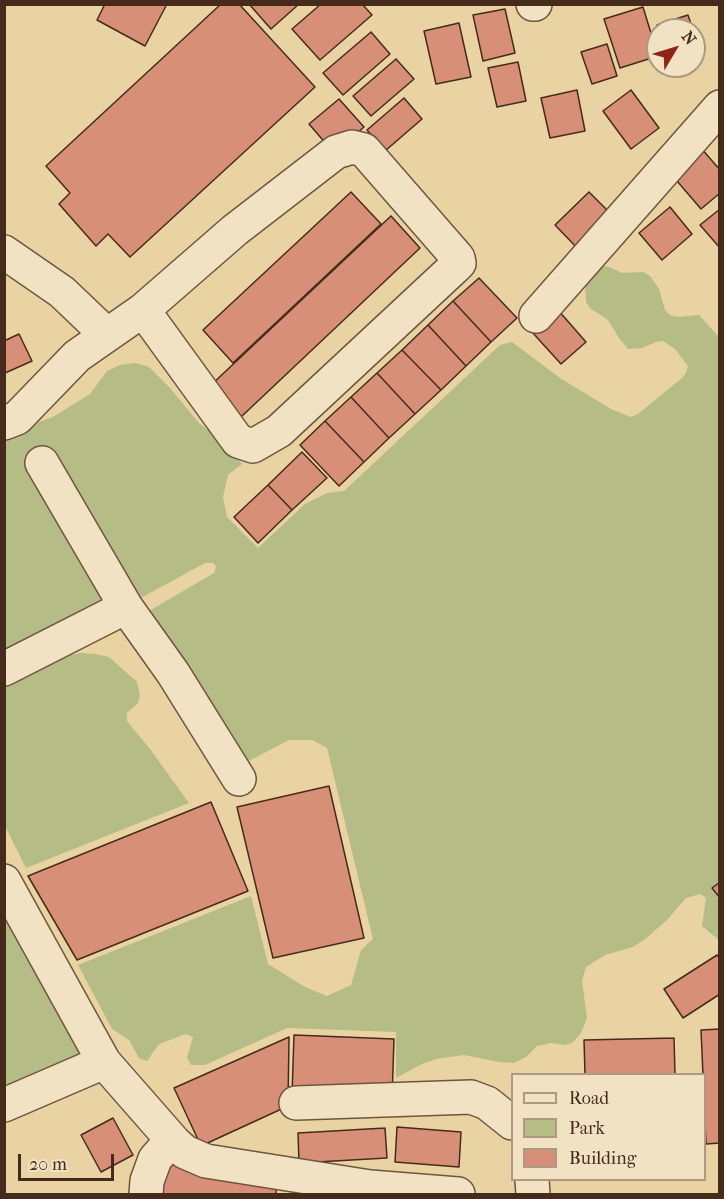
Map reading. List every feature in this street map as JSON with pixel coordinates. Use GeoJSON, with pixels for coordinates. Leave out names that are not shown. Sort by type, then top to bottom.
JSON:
{"type":"FeatureCollection","features":[{"type":"Feature","properties":{"kind":"street"},"geometry":{"type":"LineString","coordinates":[[536,316],[720,107]]}},
{"type":"Feature","properties":{"kind":"street"},"geometry":{"type":"LineString","coordinates":[[4,423],[17,418],[77,356],[143,310],[236,230],[336,152],[352,147],[364,150],[458,258],[459,263],[279,430],[253,446],[238,441],[143,310]]}},
{"type":"Feature","properties":{"kind":"street"},"geometry":{"type":"LineString","coordinates":[[4,252],[62,292],[106,334]]}},
{"type":"Feature","properties":{"kind":"street"},"geometry":{"type":"LineString","coordinates":[[42,463],[126,607],[172,673],[238,779]]}},
{"type":"Feature","properties":{"kind":"street"},"geometry":{"type":"LineString","coordinates":[[4,669],[126,607]]}},
{"type":"Feature","properties":{"kind":"street"},"geometry":{"type":"LineString","coordinates":[[4,881],[104,1062],[185,1152],[206,1161],[370,1187],[458,1194]]}},
{"type":"Feature","properties":{"kind":"street"},"geometry":{"type":"LineString","coordinates":[[4,1105],[104,1062]]}},
{"type":"Feature","properties":{"kind":"street"},"geometry":{"type":"LineString","coordinates":[[296,1103],[471,1097],[487,1104],[511,1122]]}},
{"type":"Feature","properties":{"kind":"street"},"geometry":{"type":"LineString","coordinates":[[146,1194],[147,1181],[155,1159],[162,1151],[175,1143]]}},
{"type":"Feature","properties":{"kind":"green space"},"geometry":{"type":"Polygon","coordinates":[[[601,266],[622,273],[644,272],[650,276],[659,289],[665,310],[670,315],[677,317],[699,315],[719,337],[719,940],[702,926],[706,898],[700,894],[686,898],[667,920],[645,939],[633,947],[605,955],[586,967],[582,981],[587,1018],[581,1033],[572,1043],[537,1046],[526,1057],[514,1063],[464,1055],[436,1059],[396,1078],[396,1032],[287,1028],[205,1065],[191,1065],[187,1058],[193,1037],[186,1034],[159,1044],[147,1061],[139,1058],[129,1040],[112,1029],[78,965],[251,896],[268,964],[305,987],[327,996],[351,985],[361,950],[373,939],[327,748],[312,740],[289,740],[243,764],[149,611],[214,573],[216,566],[213,563],[205,563],[139,599],[112,601],[5,660],[5,440],[53,417],[90,394],[107,371],[120,365],[135,363],[149,367],[199,423],[222,441],[242,464],[228,475],[223,497],[227,517],[258,548],[305,504],[327,493],[344,491],[500,345],[512,342],[560,378],[611,409],[631,417],[638,414],[682,378],[688,366],[675,349],[663,341],[642,348],[628,349],[608,320],[590,308],[586,302],[585,280],[601,266]]]}},
{"type":"Feature","properties":{"kind":"green space"},"geometry":{"type":"Polygon","coordinates":[[[81,653],[109,657],[137,682],[140,696],[138,703],[127,713],[127,721],[189,803],[26,868],[5,826],[5,685],[52,659],[81,653]]]}},
{"type":"Feature","properties":{"kind":"green space"},"geometry":{"type":"Polygon","coordinates":[[[4,914],[84,1053],[4,1090],[4,914]]]}},
{"type":"Feature","properties":{"kind":"building"},"geometry":{"type":"Polygon","coordinates":[[[105,4],[167,4],[145,46],[97,20],[105,4]]]}},
{"type":"Feature","properties":{"kind":"building"},"geometry":{"type":"Polygon","coordinates":[[[221,4],[239,4],[315,87],[130,257],[108,234],[96,246],[59,204],[70,193],[46,166],[221,4]]]}},
{"type":"Feature","properties":{"kind":"building"},"geometry":{"type":"Polygon","coordinates":[[[249,4],[299,4],[271,29],[249,4]]]}},
{"type":"Feature","properties":{"kind":"building"},"geometry":{"type":"Polygon","coordinates":[[[321,4],[362,4],[372,15],[320,60],[292,29],[321,4]]]}},
{"type":"Feature","properties":{"kind":"building"},"geometry":{"type":"Polygon","coordinates":[[[643,7],[646,18],[646,60],[620,68],[604,19],[643,7]]]}},
{"type":"Feature","properties":{"kind":"building"},"geometry":{"type":"Polygon","coordinates":[[[505,9],[515,53],[483,61],[473,15],[505,9]]]}},
{"type":"Feature","properties":{"kind":"building"},"geometry":{"type":"Polygon","coordinates":[[[459,23],[471,77],[436,84],[424,31],[459,23]]]}},
{"type":"Feature","properties":{"kind":"building"},"geometry":{"type":"Polygon","coordinates":[[[371,32],[390,54],[343,95],[323,73],[371,32]]]}},
{"type":"Feature","properties":{"kind":"building"},"geometry":{"type":"Polygon","coordinates":[[[607,44],[617,76],[592,84],[581,52],[607,44]]]}},
{"type":"Feature","properties":{"kind":"building"},"geometry":{"type":"Polygon","coordinates":[[[396,59],[414,79],[371,116],[353,96],[396,59]]]}},
{"type":"Feature","properties":{"kind":"building"},"geometry":{"type":"Polygon","coordinates":[[[518,62],[526,101],[497,107],[488,68],[518,62]]]}},
{"type":"Feature","properties":{"kind":"building"},"geometry":{"type":"Polygon","coordinates":[[[577,90],[585,131],[550,138],[541,98],[577,90]]]}},
{"type":"Feature","properties":{"kind":"building"},"geometry":{"type":"Polygon","coordinates":[[[631,90],[659,128],[631,149],[603,111],[631,90]]]}},
{"type":"Feature","properties":{"kind":"building"},"geometry":{"type":"Polygon","coordinates":[[[404,98],[422,119],[385,151],[367,130],[404,98]]]}},
{"type":"Feature","properties":{"kind":"building"},"geometry":{"type":"Polygon","coordinates":[[[339,99],[364,127],[334,153],[309,124],[339,99]]]}},
{"type":"Feature","properties":{"kind":"building"},"geometry":{"type":"Polygon","coordinates":[[[701,148],[720,170],[720,193],[701,209],[671,174],[701,148]]]}},
{"type":"Feature","properties":{"kind":"building"},"geometry":{"type":"Polygon","coordinates":[[[351,192],[381,224],[233,363],[203,330],[351,192]]]}},
{"type":"Feature","properties":{"kind":"building"},"geometry":{"type":"Polygon","coordinates":[[[589,192],[614,217],[580,251],[555,225],[589,192]]]}},
{"type":"Feature","properties":{"kind":"building"},"geometry":{"type":"Polygon","coordinates":[[[670,207],[692,234],[662,260],[639,233],[670,207]]]}},
{"type":"Feature","properties":{"kind":"building"},"geometry":{"type":"Polygon","coordinates":[[[720,209],[720,248],[700,225],[720,209]]]}},
{"type":"Feature","properties":{"kind":"building"},"geometry":{"type":"Polygon","coordinates":[[[391,216],[420,248],[241,417],[211,385],[391,216]]]}},
{"type":"Feature","properties":{"kind":"building"},"geometry":{"type":"Polygon","coordinates":[[[479,278],[517,318],[491,342],[453,301],[479,278]]]}},
{"type":"Feature","properties":{"kind":"building"},"geometry":{"type":"Polygon","coordinates":[[[453,301],[491,342],[466,366],[428,325],[453,301]]]}},
{"type":"Feature","properties":{"kind":"building"},"geometry":{"type":"Polygon","coordinates":[[[558,310],[586,342],[561,364],[532,332],[558,310]]]}},
{"type":"Feature","properties":{"kind":"building"},"geometry":{"type":"Polygon","coordinates":[[[428,325],[466,366],[441,390],[402,350],[428,325]]]}},
{"type":"Feature","properties":{"kind":"building"},"geometry":{"type":"Polygon","coordinates":[[[19,334],[32,361],[5,373],[4,341],[19,334]]]}},
{"type":"Feature","properties":{"kind":"building"},"geometry":{"type":"Polygon","coordinates":[[[402,350],[441,390],[415,414],[377,373],[402,350]]]}},
{"type":"Feature","properties":{"kind":"building"},"geometry":{"type":"Polygon","coordinates":[[[377,373],[415,414],[389,438],[351,397],[377,373]]]}},
{"type":"Feature","properties":{"kind":"building"},"geometry":{"type":"Polygon","coordinates":[[[351,397],[389,438],[364,462],[325,421],[351,397]]]}},
{"type":"Feature","properties":{"kind":"building"},"geometry":{"type":"Polygon","coordinates":[[[325,421],[364,462],[339,486],[300,445],[325,421]]]}},
{"type":"Feature","properties":{"kind":"building"},"geometry":{"type":"Polygon","coordinates":[[[302,452],[327,478],[292,510],[268,485],[302,452]]]}},
{"type":"Feature","properties":{"kind":"building"},"geometry":{"type":"Polygon","coordinates":[[[268,485],[292,510],[258,543],[234,517],[268,485]]]}},
{"type":"Feature","properties":{"kind":"building"},"geometry":{"type":"Polygon","coordinates":[[[329,786],[364,938],[273,958],[237,807],[329,786]]]}},
{"type":"Feature","properties":{"kind":"building"},"geometry":{"type":"Polygon","coordinates":[[[211,802],[248,891],[77,960],[28,876],[211,802]]]}},
{"type":"Feature","properties":{"kind":"building"},"geometry":{"type":"Polygon","coordinates":[[[720,882],[720,898],[712,888],[720,882]]]}},
{"type":"Feature","properties":{"kind":"building"},"geometry":{"type":"Polygon","coordinates":[[[717,955],[720,959],[720,994],[683,1018],[664,989],[717,955]]]}},
{"type":"Feature","properties":{"kind":"building"},"geometry":{"type":"Polygon","coordinates":[[[720,1029],[720,1143],[706,1144],[706,1073],[703,1073],[701,1030],[720,1029]]]}},
{"type":"Feature","properties":{"kind":"building"},"geometry":{"type":"Polygon","coordinates":[[[294,1035],[394,1039],[392,1098],[292,1095],[294,1035]]]}},
{"type":"Feature","properties":{"kind":"building"},"geometry":{"type":"Polygon","coordinates":[[[289,1037],[288,1106],[201,1146],[174,1088],[289,1037]]]}},
{"type":"Feature","properties":{"kind":"building"},"geometry":{"type":"Polygon","coordinates":[[[674,1038],[675,1073],[585,1073],[584,1040],[674,1038]]]}},
{"type":"Feature","properties":{"kind":"building"},"geometry":{"type":"Polygon","coordinates":[[[113,1118],[133,1155],[101,1172],[81,1135],[113,1118]]]}},
{"type":"Feature","properties":{"kind":"building"},"geometry":{"type":"Polygon","coordinates":[[[397,1127],[461,1132],[459,1167],[395,1162],[397,1127]]]}},
{"type":"Feature","properties":{"kind":"building"},"geometry":{"type":"Polygon","coordinates":[[[385,1128],[387,1158],[299,1163],[298,1133],[385,1128]]]}},
{"type":"Feature","properties":{"kind":"building"},"geometry":{"type":"Polygon","coordinates":[[[164,1163],[276,1180],[276,1194],[161,1194],[164,1163]]]}}]}
